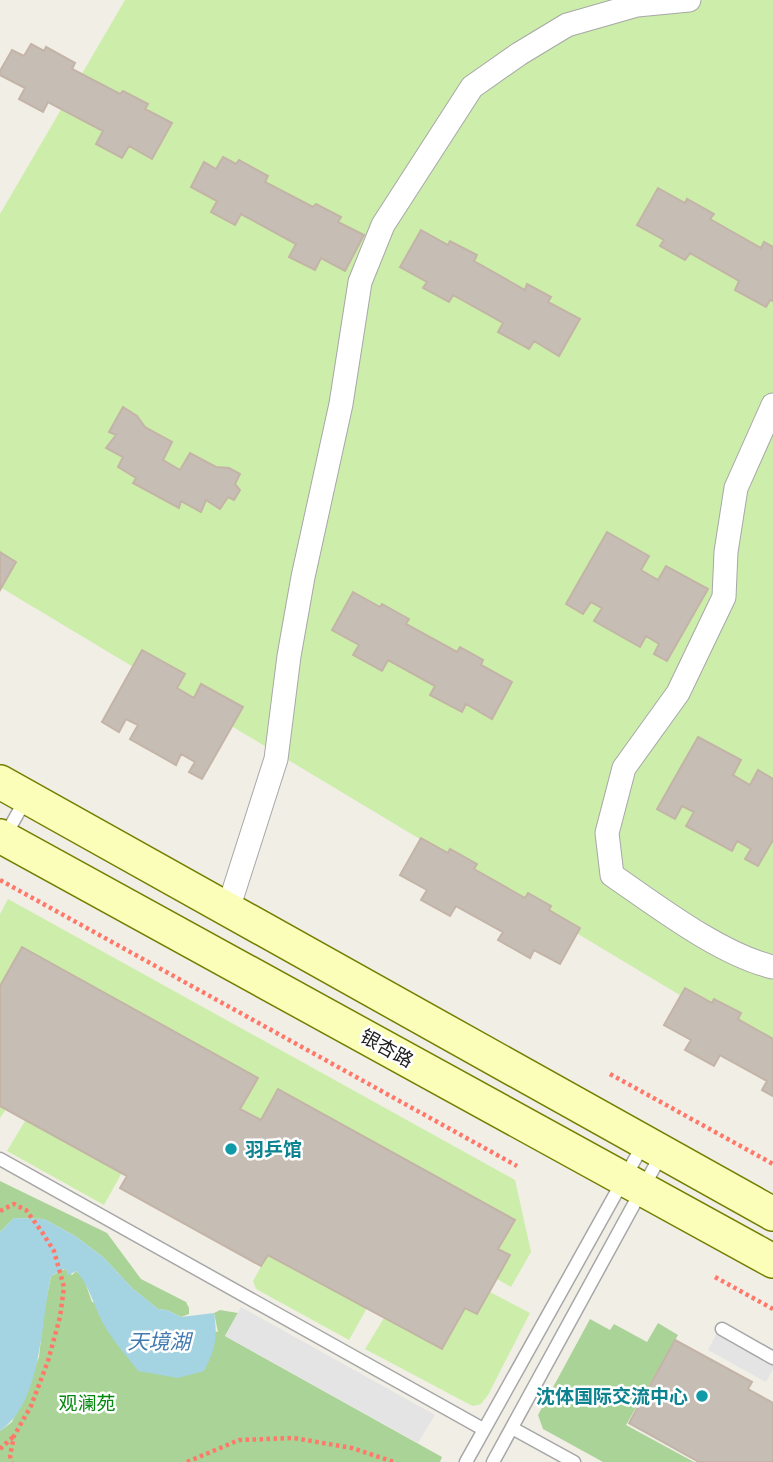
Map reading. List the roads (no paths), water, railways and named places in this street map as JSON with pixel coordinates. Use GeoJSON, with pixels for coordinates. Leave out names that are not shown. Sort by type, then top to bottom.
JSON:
{"type":"FeatureCollection","features":[{"type":"Feature","properties":{"kind":"street"},"geometry":{"type":"LineString","coordinates":[[228,909],[276,759],[303,577],[341,404],[360,282],[383,226],[472,87],[567,25],[637,5],[690,0]]}},
{"type":"Feature","properties":{"kind":"street"},"geometry":{"type":"LineString","coordinates":[[773,405],[736,488],[726,552],[724,597],[678,693],[624,768],[607,833],[612,875],[673,916],[751,962],[773,967]]}},
{"type":"Feature","properties":{"kind":"street"},"geometry":{"type":"LineString","coordinates":[[14,789],[773,1214]]}},
{"type":"Feature","properties":{"kind":"street","name":"银杏路"},"geometry":{"type":"LineString","coordinates":[[1,840],[773,1262]]}},
{"type":"Feature","properties":{"kind":"lane"},"geometry":{"type":"LineString","coordinates":[[1,840],[14,789]]}},
{"type":"Feature","properties":{"kind":"lane"},"geometry":{"type":"LineString","coordinates":[[466,1462],[483,1429],[653,1148]]}},
{"type":"Feature","properties":{"kind":"lane"},"geometry":{"type":"LineString","coordinates":[[493,1462],[653,1148]]}},
{"type":"Feature","properties":{"kind":"lane"},"geometry":{"type":"LineString","coordinates":[[0,1158],[483,1429]]}},
{"type":"Feature","properties":{"kind":"lane"},"geometry":{"type":"LineString","coordinates":[[722,1329],[773,1358]]}},
{"type":"Feature","properties":{"kind":"lane"},"geometry":{"type":"LineString","coordinates":[[512,1428],[574,1462]]}},
{"type":"Feature","properties":{"kind":"water","name":"天境湖"},"geometry":{"type":"Polygon","coordinates":[[[14,1218],[44,1219],[75,1236],[103,1257],[132,1288],[158,1309],[181,1317],[214,1313],[215,1343],[204,1371],[178,1378],[138,1371],[108,1331],[81,1276],[76,1271],[67,1276],[68,1271],[64,1269],[51,1276],[38,1360],[25,1401],[14,1418],[0,1431],[0,1232],[14,1218]]]}},
{"type":"Feature","properties":{"kind":"place","name":"羽乒馆"},"geometry":{"type":"Point","coordinates":[231,1149]}},
{"type":"Feature","properties":{"kind":"place","name":"沈体国际交流中心"},"geometry":{"type":"Point","coordinates":[702,1396]}},
{"type":"Feature","properties":{"kind":"park label","name":"观澜苑"},"geometry":{"type":"Point","coordinates":[87,1403]}}]}
